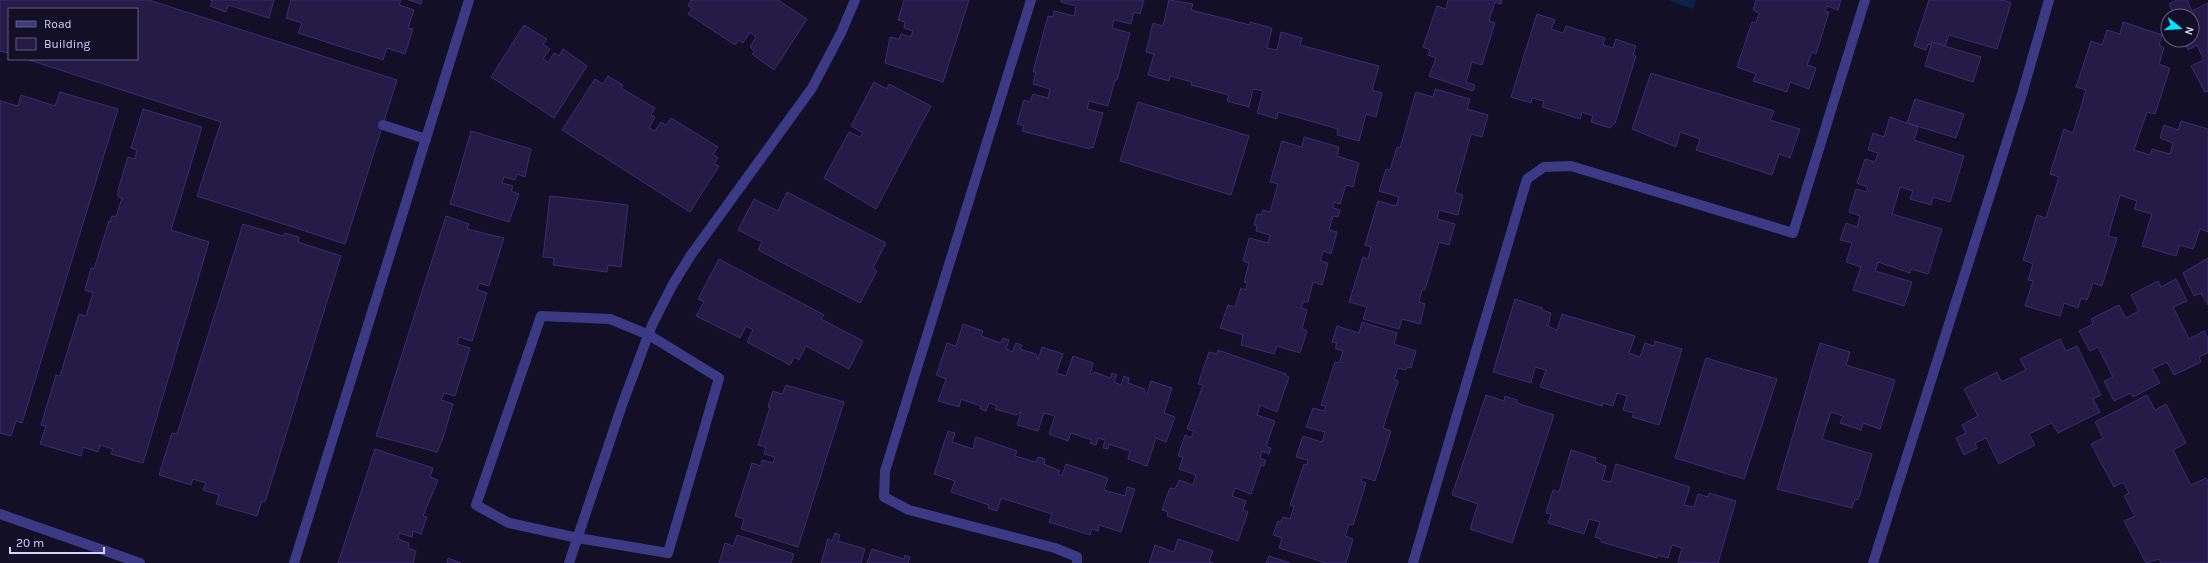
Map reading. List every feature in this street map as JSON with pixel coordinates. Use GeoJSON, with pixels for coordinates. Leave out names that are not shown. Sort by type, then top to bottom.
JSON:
{"type":"FeatureCollection","features":[{"type":"Feature","properties":{"kind":"street"},"geometry":{"type":"LineString","coordinates":[[294,563],[469,0]]}},
{"type":"Feature","properties":{"kind":"street"},"geometry":{"type":"LineString","coordinates":[[569,563],[622,405],[649,335],[673,284],[691,254],[812,88],[841,33],[855,0]]}},
{"type":"Feature","properties":{"kind":"street"},"geometry":{"type":"LineString","coordinates":[[1031,0],[885,471],[884,497],[909,510],[1056,548],[1077,557],[1077,563]]}},
{"type":"Feature","properties":{"kind":"street"},"geometry":{"type":"LineString","coordinates":[[1413,563],[1527,179],[1544,167],[1571,166],[1793,233],[1865,0]]}},
{"type":"Feature","properties":{"kind":"street"},"geometry":{"type":"LineString","coordinates":[[1873,563],[2022,94],[2049,0]]}},
{"type":"Feature","properties":{"kind":"street"},"geometry":{"type":"LineString","coordinates":[[383,125],[426,139]]}},
{"type":"Feature","properties":{"kind":"street"},"geometry":{"type":"LineString","coordinates":[[541,316],[610,319],[649,335],[719,378],[668,553],[578,538],[509,523],[476,505],[541,316]]}},
{"type":"Feature","properties":{"kind":"street"},"geometry":{"type":"LineString","coordinates":[[0,514],[140,563]]}},
{"type":"Feature","properties":{"kind":"water"},"geometry":{"type":"Polygon","coordinates":[[[1668,0],[1696,0],[1693,9],[1668,0]]]}},
{"type":"Feature","properties":{"kind":"building"},"geometry":{"type":"Polygon","coordinates":[[[0,0],[149,0],[397,80],[345,244],[197,196],[221,122],[29,60],[138,60],[138,8],[8,8],[8,53],[0,51],[0,0]]]}},
{"type":"Feature","properties":{"kind":"building"},"geometry":{"type":"Polygon","coordinates":[[[210,0],[274,0],[269,18],[228,5],[226,12],[210,6],[213,1],[210,0]]]}},
{"type":"Feature","properties":{"kind":"building"},"geometry":{"type":"Polygon","coordinates":[[[291,0],[401,0],[399,5],[414,10],[408,28],[413,29],[405,54],[387,48],[383,60],[298,33],[302,23],[286,18],[291,0]]]}},
{"type":"Feature","properties":{"kind":"building"},"geometry":{"type":"Polygon","coordinates":[[[408,0],[422,0],[421,4],[408,0]]]}},
{"type":"Feature","properties":{"kind":"building"},"geometry":{"type":"Polygon","coordinates":[[[691,0],[778,0],[807,19],[774,70],[752,54],[754,51],[750,47],[756,37],[750,32],[743,43],[739,40],[735,45],[688,14],[692,8],[688,6],[691,0]]]}},
{"type":"Feature","properties":{"kind":"building"},"geometry":{"type":"Polygon","coordinates":[[[904,0],[969,0],[943,82],[885,63],[890,37],[899,39],[901,34],[911,37],[913,31],[904,28],[905,22],[898,20],[904,0]]]}},
{"type":"Feature","properties":{"kind":"building"},"geometry":{"type":"Polygon","coordinates":[[[1061,0],[1144,0],[1140,14],[1134,12],[1131,24],[1114,20],[1112,28],[1130,33],[1108,106],[1089,101],[1087,109],[1103,113],[1093,148],[1090,147],[1090,149],[1022,131],[1024,126],[1017,124],[1024,100],[1030,102],[1033,94],[1048,98],[1050,89],[1033,84],[1036,72],[1033,72],[1048,16],[1053,17],[1054,11],[1074,16],[1076,6],[1061,2],[1061,0]]]}},
{"type":"Feature","properties":{"kind":"building"},"geometry":{"type":"Polygon","coordinates":[[[1169,0],[1193,4],[1191,10],[1250,25],[1250,22],[1272,28],[1267,48],[1277,50],[1281,32],[1302,38],[1300,45],[1379,66],[1372,90],[1382,93],[1376,117],[1366,114],[1359,141],[1337,135],[1338,129],[1278,112],[1277,119],[1257,113],[1263,91],[1253,89],[1249,107],[1227,101],[1229,95],[1191,85],[1192,82],[1170,76],[1169,81],[1148,75],[1154,54],[1146,52],[1153,23],[1163,26],[1169,0]]]}},
{"type":"Feature","properties":{"kind":"building"},"geometry":{"type":"Polygon","coordinates":[[[1448,0],[1502,0],[1501,4],[1495,2],[1489,21],[1495,23],[1482,65],[1472,62],[1466,82],[1475,85],[1473,91],[1429,76],[1436,58],[1428,55],[1430,50],[1423,47],[1437,6],[1446,9],[1448,0]]]}},
{"type":"Feature","properties":{"kind":"building"},"geometry":{"type":"Polygon","coordinates":[[[1756,0],[1841,0],[1838,10],[1827,6],[1825,11],[1829,12],[1816,54],[1812,52],[1807,65],[1816,68],[1809,89],[1790,82],[1787,92],[1753,81],[1756,74],[1737,67],[1752,22],[1756,23],[1759,13],[1753,10],[1756,0]]]}},
{"type":"Feature","properties":{"kind":"building"},"geometry":{"type":"Polygon","coordinates":[[[1929,0],[2003,0],[2011,3],[1997,49],[1949,35],[1945,46],[1932,42],[1931,45],[1928,44],[1926,50],[1914,46],[1929,0]]]}},
{"type":"Feature","properties":{"kind":"building"},"geometry":{"type":"Polygon","coordinates":[[[2177,0],[2187,0],[2191,8],[2171,8],[2169,4],[2177,0]]]}},
{"type":"Feature","properties":{"kind":"building"},"geometry":{"type":"Polygon","coordinates":[[[2208,3],[2208,91],[2205,92],[2191,66],[2204,60],[2198,48],[2200,48],[2200,8],[2198,8],[2208,3]]]}},
{"type":"Feature","properties":{"kind":"building"},"geometry":{"type":"Polygon","coordinates":[[[1537,14],[1555,20],[1551,29],[1563,33],[1566,26],[1605,38],[1603,45],[1613,48],[1616,39],[1636,46],[1633,55],[1636,56],[1615,123],[1610,128],[1591,122],[1593,116],[1582,112],[1580,119],[1542,107],[1544,101],[1532,98],[1531,103],[1511,97],[1537,14]]]}},
{"type":"Feature","properties":{"kind":"building"},"geometry":{"type":"Polygon","coordinates":[[[2123,22],[2160,34],[2159,45],[2160,48],[2164,48],[2159,64],[2170,68],[2155,114],[2147,112],[2134,150],[2150,155],[2152,149],[2170,154],[2173,143],[2160,138],[2164,125],[2178,130],[2181,121],[2208,129],[2208,232],[2200,229],[2193,249],[2180,245],[2176,256],[2142,246],[2152,214],[2134,209],[2137,201],[2120,195],[2108,236],[2117,238],[2102,286],[2093,283],[2087,300],[2081,298],[2078,308],[2064,303],[2060,316],[2025,306],[2033,281],[2028,280],[2033,264],[2023,260],[2037,215],[2046,218],[2059,177],[2050,174],[2064,129],[2073,133],[2086,90],[2076,87],[2091,41],[2102,45],[2107,30],[2120,34],[2123,22]]]}},
{"type":"Feature","properties":{"kind":"building"},"geometry":{"type":"Polygon","coordinates":[[[524,25],[547,39],[543,44],[550,49],[543,59],[548,62],[554,53],[559,56],[563,49],[587,66],[554,118],[491,77],[524,25]]]}},
{"type":"Feature","properties":{"kind":"building"},"geometry":{"type":"Polygon","coordinates":[[[1932,42],[1981,57],[1973,82],[1925,66],[1932,42]]]}},
{"type":"Feature","properties":{"kind":"building"},"geometry":{"type":"Polygon","coordinates":[[[1651,73],[1774,111],[1770,120],[1800,129],[1790,158],[1779,154],[1772,175],[1696,150],[1700,139],[1680,132],[1676,147],[1632,129],[1651,73]]]}},
{"type":"Feature","properties":{"kind":"building"},"geometry":{"type":"Polygon","coordinates":[[[608,76],[623,85],[621,88],[655,108],[651,115],[655,117],[649,128],[655,131],[661,122],[666,125],[671,118],[718,147],[713,154],[718,158],[714,164],[719,166],[690,212],[562,130],[595,79],[603,84],[608,76]]]}},
{"type":"Feature","properties":{"kind":"building"},"geometry":{"type":"Polygon","coordinates":[[[874,82],[887,89],[889,84],[931,106],[876,209],[824,178],[849,132],[860,137],[863,133],[851,126],[874,82]]]}},
{"type":"Feature","properties":{"kind":"building"},"geometry":{"type":"Polygon","coordinates":[[[1435,89],[1470,99],[1467,109],[1488,115],[1482,137],[1471,134],[1455,192],[1463,195],[1458,215],[1439,210],[1437,219],[1455,224],[1449,245],[1439,242],[1425,290],[1422,290],[1419,302],[1425,304],[1420,324],[1402,319],[1399,329],[1363,319],[1367,307],[1349,302],[1363,257],[1368,259],[1371,247],[1365,245],[1378,201],[1396,206],[1399,197],[1379,191],[1386,169],[1390,170],[1397,147],[1400,148],[1416,92],[1433,97],[1435,89]]]}},
{"type":"Feature","properties":{"kind":"building"},"geometry":{"type":"Polygon","coordinates":[[[60,92],[118,109],[22,423],[16,421],[11,436],[0,433],[0,101],[18,106],[21,95],[55,106],[60,92]]]}},
{"type":"Feature","properties":{"kind":"building"},"geometry":{"type":"Polygon","coordinates":[[[1915,99],[1964,114],[1956,138],[1907,123],[1915,99]]]}},
{"type":"Feature","properties":{"kind":"building"},"geometry":{"type":"Polygon","coordinates":[[[1138,102],[1249,136],[1231,195],[1120,161],[1138,102]]]}},
{"type":"Feature","properties":{"kind":"building"},"geometry":{"type":"Polygon","coordinates":[[[143,109],[202,127],[171,230],[209,242],[143,463],[111,454],[113,449],[100,445],[98,452],[83,447],[81,456],[40,444],[46,426],[41,425],[56,375],[60,376],[79,314],[86,316],[93,293],[85,290],[91,268],[94,269],[109,221],[110,222],[112,216],[116,217],[122,198],[118,197],[118,190],[128,157],[135,159],[137,150],[131,148],[143,109]]]}},
{"type":"Feature","properties":{"kind":"building"},"geometry":{"type":"Polygon","coordinates":[[[1890,117],[1918,127],[1914,140],[1964,156],[1950,202],[1933,197],[1931,205],[1910,199],[1913,191],[1900,187],[1892,214],[1942,229],[1928,274],[1911,269],[1910,273],[1878,262],[1875,271],[1912,282],[1904,306],[1853,290],[1861,267],[1846,262],[1852,243],[1840,240],[1846,223],[1857,227],[1860,216],[1849,212],[1856,189],[1866,192],[1868,187],[1857,183],[1865,159],[1875,162],[1878,153],[1868,150],[1873,133],[1884,137],[1890,117]]]}},
{"type":"Feature","properties":{"kind":"building"},"geometry":{"type":"Polygon","coordinates":[[[471,131],[531,149],[525,177],[517,174],[515,180],[504,177],[502,183],[513,186],[511,191],[519,194],[509,222],[450,204],[471,131]]]}},
{"type":"Feature","properties":{"kind":"building"},"geometry":{"type":"Polygon","coordinates":[[[1304,137],[1339,147],[1337,156],[1359,163],[1353,187],[1346,185],[1340,204],[1334,202],[1333,208],[1340,210],[1338,217],[1333,216],[1329,230],[1337,232],[1331,254],[1323,251],[1320,261],[1328,263],[1322,285],[1313,282],[1308,302],[1303,302],[1301,308],[1307,310],[1302,329],[1307,331],[1300,353],[1277,346],[1274,354],[1241,345],[1243,335],[1220,328],[1228,305],[1235,307],[1241,288],[1246,290],[1247,283],[1244,282],[1249,263],[1243,261],[1249,238],[1268,243],[1270,235],[1256,231],[1257,226],[1254,225],[1257,214],[1261,215],[1263,210],[1270,212],[1278,184],[1270,182],[1282,141],[1302,147],[1304,137]]]}},
{"type":"Feature","properties":{"kind":"building"},"geometry":{"type":"Polygon","coordinates":[[[787,192],[886,243],[873,268],[877,271],[860,303],[758,250],[762,242],[738,230],[754,199],[778,211],[787,192]]]}},
{"type":"Feature","properties":{"kind":"building"},"geometry":{"type":"Polygon","coordinates":[[[550,196],[628,205],[621,267],[608,265],[607,272],[591,270],[553,265],[554,258],[543,257],[550,196]]]}},
{"type":"Feature","properties":{"kind":"building"},"geometry":{"type":"Polygon","coordinates":[[[446,216],[469,224],[467,229],[504,238],[489,286],[479,283],[477,290],[487,293],[472,341],[459,337],[457,344],[470,348],[455,396],[444,393],[441,400],[453,404],[443,438],[437,452],[376,436],[446,216]]]}},
{"type":"Feature","properties":{"kind":"building"},"geometry":{"type":"Polygon","coordinates":[[[243,224],[283,236],[285,233],[299,237],[298,242],[341,256],[265,502],[262,501],[257,516],[216,504],[219,495],[203,490],[206,483],[193,479],[191,485],[159,475],[172,433],[177,434],[243,224]]]}},
{"type":"Feature","properties":{"kind":"building"},"geometry":{"type":"Polygon","coordinates":[[[2208,258],[2208,305],[2201,293],[2194,296],[2183,273],[2208,258]]]}},
{"type":"Feature","properties":{"kind":"building"},"geometry":{"type":"Polygon","coordinates":[[[719,259],[824,315],[821,319],[863,341],[849,369],[806,346],[799,360],[794,357],[790,365],[747,342],[753,330],[746,326],[740,338],[696,316],[704,302],[698,299],[719,259]]]}},
{"type":"Feature","properties":{"kind":"building"},"geometry":{"type":"Polygon","coordinates":[[[2176,279],[2187,301],[2173,307],[2189,339],[2204,331],[2208,339],[2208,353],[2199,357],[2201,362],[2174,375],[2167,362],[2152,369],[2160,383],[2133,397],[2131,393],[2114,401],[2104,381],[2113,377],[2098,347],[2090,351],[2079,331],[2093,324],[2091,319],[2119,305],[2126,318],[2139,311],[2131,295],[2158,281],[2161,287],[2176,279]]]}},
{"type":"Feature","properties":{"kind":"building"},"geometry":{"type":"Polygon","coordinates":[[[1515,299],[1542,308],[1542,310],[1551,313],[1548,326],[1557,330],[1562,314],[1635,336],[1629,353],[1640,357],[1645,343],[1654,346],[1655,341],[1682,349],[1659,425],[1632,417],[1634,413],[1623,410],[1627,396],[1617,393],[1613,406],[1603,403],[1602,406],[1540,387],[1546,370],[1535,367],[1531,383],[1493,372],[1515,299]]]}},
{"type":"Feature","properties":{"kind":"building"},"geometry":{"type":"Polygon","coordinates":[[[1362,322],[1397,333],[1394,344],[1416,351],[1411,368],[1407,367],[1406,370],[1398,368],[1394,379],[1398,381],[1383,428],[1391,431],[1375,481],[1363,477],[1361,481],[1366,483],[1353,525],[1349,524],[1345,536],[1353,539],[1346,563],[1326,563],[1279,548],[1282,538],[1273,535],[1278,521],[1281,522],[1283,517],[1290,519],[1294,506],[1290,505],[1304,464],[1307,465],[1308,460],[1296,457],[1303,436],[1322,442],[1325,432],[1306,427],[1313,408],[1324,411],[1326,406],[1321,405],[1335,362],[1339,363],[1343,351],[1335,348],[1337,343],[1332,342],[1337,326],[1359,333],[1362,322]]]}},
{"type":"Feature","properties":{"kind":"building"},"geometry":{"type":"Polygon","coordinates":[[[963,324],[983,331],[981,336],[1001,343],[1003,338],[1009,340],[1006,349],[1012,352],[1016,343],[1022,345],[1020,349],[1036,354],[1038,360],[1042,347],[1063,354],[1056,373],[1066,376],[1073,356],[1093,363],[1090,375],[1095,372],[1110,378],[1112,373],[1117,375],[1114,382],[1121,385],[1124,376],[1129,378],[1128,383],[1145,389],[1144,392],[1147,394],[1151,381],[1172,388],[1164,413],[1175,417],[1166,442],[1156,438],[1147,466],[1128,459],[1130,451],[1109,444],[1108,449],[1103,448],[1105,440],[1098,438],[1096,445],[1090,443],[1092,440],[1071,433],[1068,441],[1049,434],[1055,416],[1044,413],[1038,431],[1017,425],[1021,412],[1016,415],[995,409],[997,406],[989,403],[986,411],[980,409],[981,406],[961,399],[959,407],[938,401],[946,379],[936,375],[947,343],[956,346],[963,324]]]}},
{"type":"Feature","properties":{"kind":"building"},"geometry":{"type":"Polygon","coordinates":[[[2060,339],[2066,351],[2077,346],[2101,395],[2093,399],[2100,412],[2058,433],[2052,423],[2029,434],[2035,445],[1999,464],[1986,438],[1975,443],[1977,448],[1964,455],[1956,438],[1966,433],[1962,425],[1978,416],[1964,389],[1997,372],[2001,382],[2026,370],[2020,359],[2060,339]]]}},
{"type":"Feature","properties":{"kind":"building"},"geometry":{"type":"Polygon","coordinates":[[[1820,343],[1850,352],[1846,365],[1895,380],[1880,429],[1863,423],[1861,430],[1840,423],[1843,416],[1831,412],[1822,439],[1872,454],[1858,500],[1855,499],[1852,508],[1777,489],[1820,343]]]}},
{"type":"Feature","properties":{"kind":"building"},"geometry":{"type":"Polygon","coordinates":[[[1218,350],[1286,374],[1285,375],[1289,377],[1277,412],[1260,405],[1257,415],[1275,421],[1266,446],[1271,448],[1269,454],[1262,451],[1260,458],[1266,460],[1264,466],[1261,465],[1251,494],[1235,488],[1232,496],[1246,501],[1243,510],[1248,512],[1238,541],[1167,516],[1168,512],[1162,510],[1170,488],[1175,489],[1179,480],[1193,485],[1196,475],[1179,469],[1183,457],[1178,456],[1185,435],[1191,438],[1194,431],[1187,429],[1203,385],[1198,384],[1209,352],[1217,354],[1218,350]]]}},
{"type":"Feature","properties":{"kind":"building"},"geometry":{"type":"Polygon","coordinates":[[[1706,358],[1777,379],[1744,479],[1675,458],[1706,358]]]}},
{"type":"Feature","properties":{"kind":"building"},"geometry":{"type":"Polygon","coordinates":[[[786,385],[844,402],[798,547],[741,529],[744,519],[735,516],[752,463],[761,466],[762,460],[773,463],[775,457],[764,454],[766,447],[758,445],[770,407],[768,407],[773,391],[782,394],[786,385]]]}},
{"type":"Feature","properties":{"kind":"building"},"geometry":{"type":"Polygon","coordinates":[[[1486,395],[1504,401],[1505,396],[1517,400],[1517,403],[1554,415],[1512,543],[1470,529],[1478,504],[1452,495],[1486,395]]]}},
{"type":"Feature","properties":{"kind":"building"},"geometry":{"type":"Polygon","coordinates":[[[2147,395],[2155,410],[2166,404],[2186,443],[2173,450],[2191,485],[2206,478],[2208,481],[2208,563],[2161,563],[2159,559],[2146,563],[2124,521],[2135,516],[2124,496],[2129,493],[2123,482],[2114,487],[2091,444],[2103,438],[2095,422],[2147,395]]]}},
{"type":"Feature","properties":{"kind":"building"},"geometry":{"type":"Polygon","coordinates":[[[948,431],[955,433],[952,442],[973,449],[976,437],[1017,451],[1015,456],[1036,462],[1038,457],[1045,459],[1044,464],[1060,471],[1058,474],[1062,476],[1066,464],[1108,478],[1104,490],[1125,496],[1127,487],[1135,489],[1121,532],[1099,525],[1098,531],[1092,529],[1090,535],[1049,522],[1052,514],[1001,498],[997,511],[988,508],[989,505],[951,492],[955,481],[934,474],[948,431]]]}},
{"type":"Feature","properties":{"kind":"building"},"geometry":{"type":"Polygon","coordinates":[[[375,449],[433,468],[430,477],[438,480],[423,516],[427,517],[421,534],[413,531],[412,537],[399,533],[398,539],[409,543],[408,548],[416,551],[413,563],[338,563],[375,449]]]}},
{"type":"Feature","properties":{"kind":"building"},"geometry":{"type":"Polygon","coordinates":[[[1571,450],[1596,458],[1595,462],[1606,466],[1602,480],[1611,482],[1616,464],[1690,487],[1684,505],[1694,507],[1698,494],[1708,497],[1709,493],[1736,501],[1718,563],[1678,562],[1682,548],[1672,545],[1668,558],[1658,555],[1657,558],[1601,542],[1601,539],[1595,537],[1600,522],[1589,519],[1584,534],[1548,523],[1551,514],[1546,513],[1553,490],[1559,492],[1571,450]]]}},
{"type":"Feature","properties":{"kind":"building"},"geometry":{"type":"Polygon","coordinates":[[[835,533],[840,535],[838,541],[865,549],[861,563],[821,563],[828,539],[832,541],[835,533]]]}},
{"type":"Feature","properties":{"kind":"building"},"geometry":{"type":"Polygon","coordinates":[[[737,535],[794,554],[791,563],[719,563],[725,543],[733,546],[737,535]]]}},
{"type":"Feature","properties":{"kind":"building"},"geometry":{"type":"Polygon","coordinates":[[[1178,539],[1213,551],[1209,561],[1213,563],[1149,563],[1155,545],[1174,552],[1178,539]]]}},
{"type":"Feature","properties":{"kind":"building"},"geometry":{"type":"Polygon","coordinates":[[[872,549],[904,559],[905,555],[910,557],[908,563],[867,563],[872,549]]]}},
{"type":"Feature","properties":{"kind":"building"},"geometry":{"type":"Polygon","coordinates":[[[1269,556],[1290,563],[1266,563],[1269,556]]]}},
{"type":"Feature","properties":{"kind":"building"},"geometry":{"type":"Polygon","coordinates":[[[448,558],[461,563],[447,563],[448,558]]]}}]}
